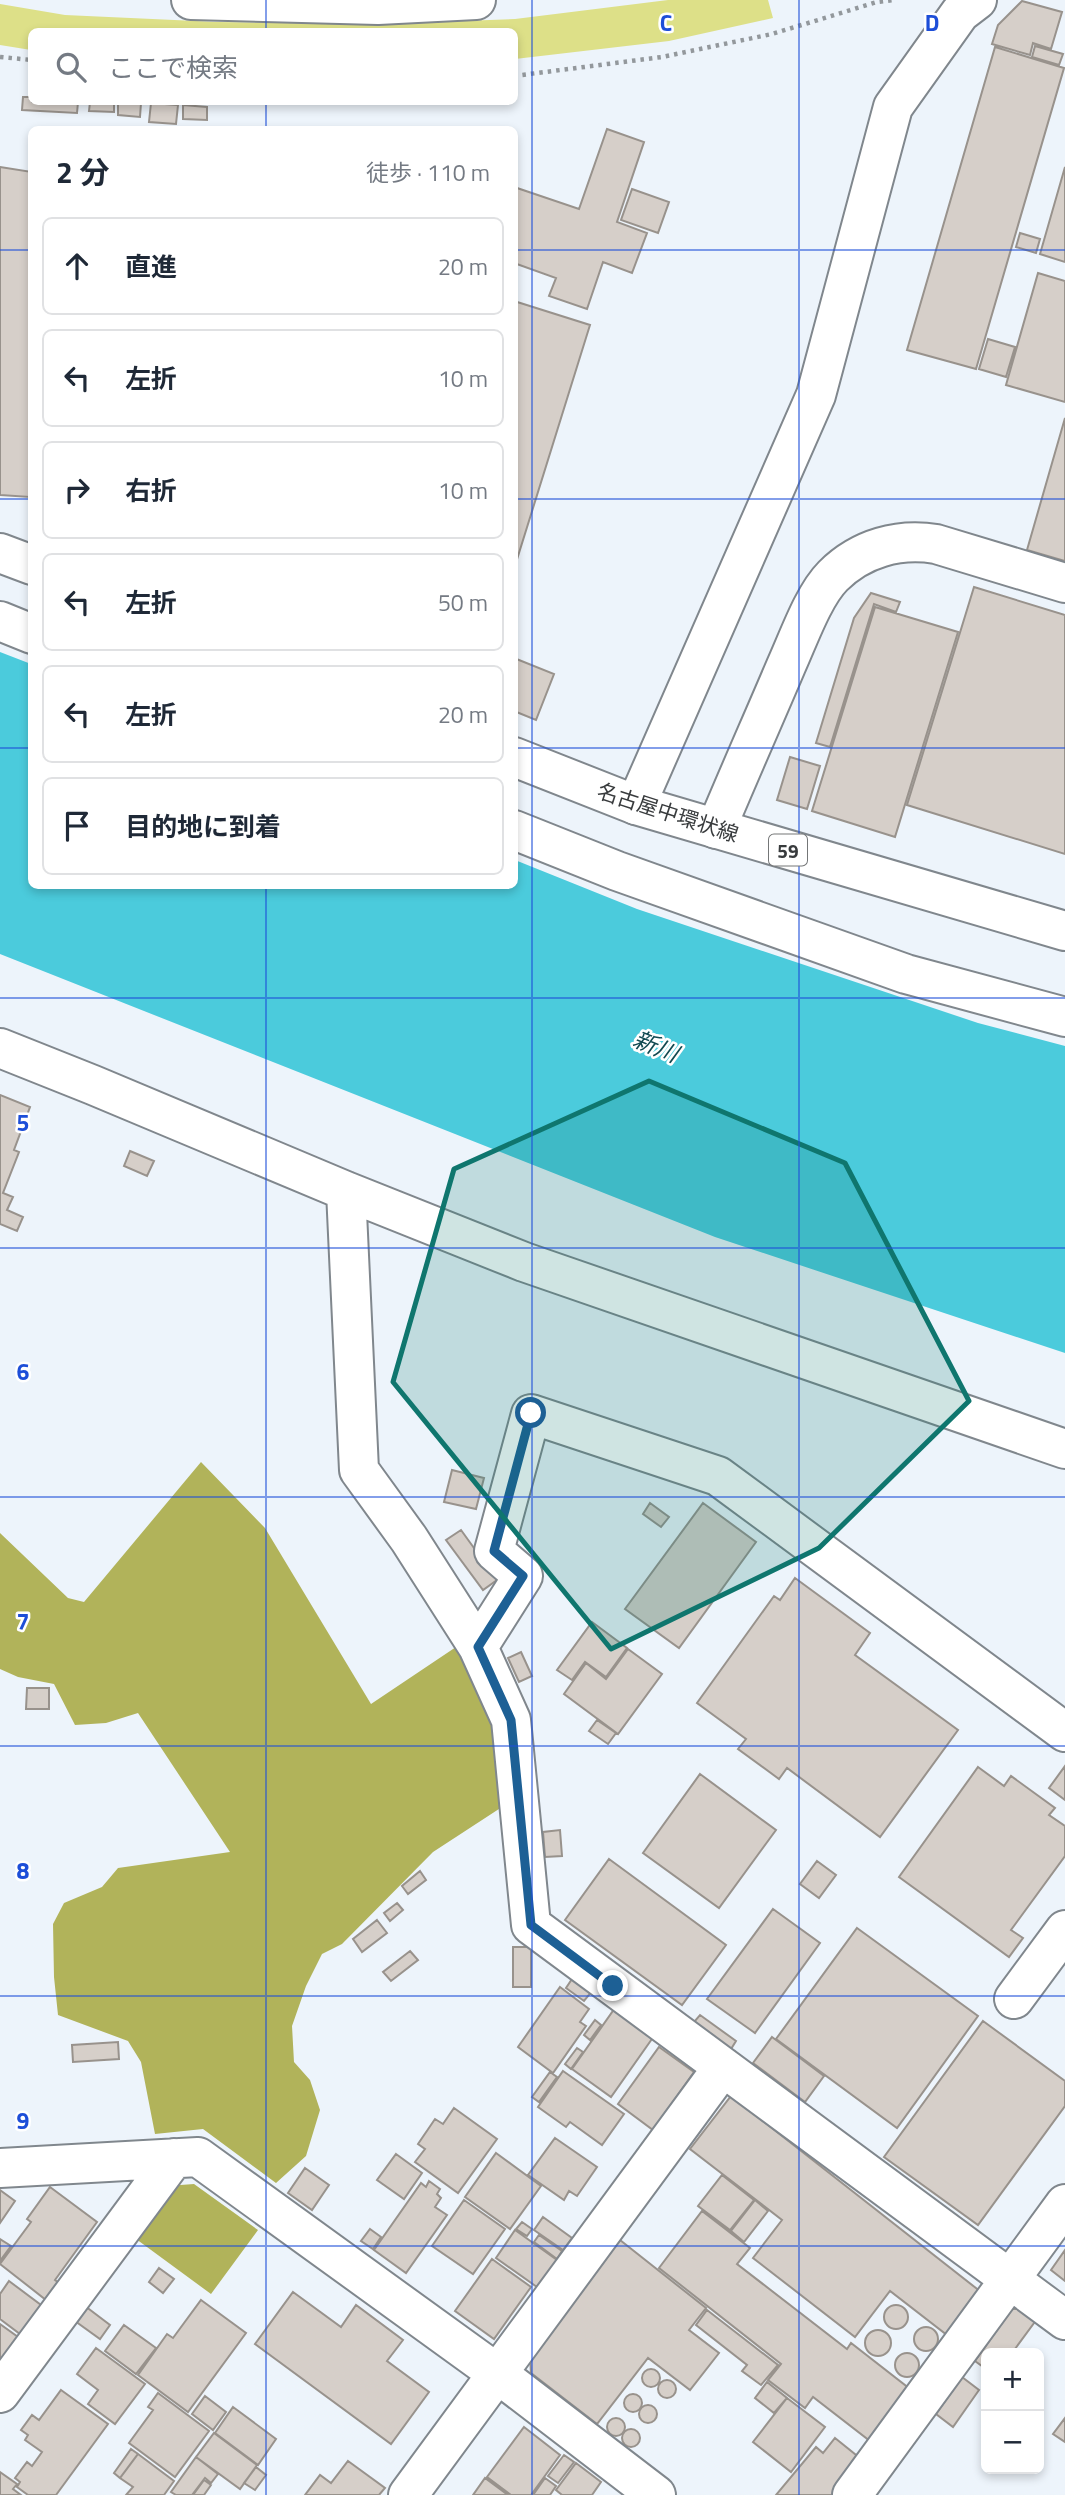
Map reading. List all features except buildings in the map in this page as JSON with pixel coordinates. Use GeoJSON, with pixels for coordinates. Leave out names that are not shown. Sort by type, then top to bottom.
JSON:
{"type":"FeatureCollection","features":[{"type":"Feature","properties":{"kind":"street"},"geometry":{"type":"LineString","coordinates":[[191,0],[378,5],[476,0]]}},
{"type":"Feature","properties":{"kind":"street"},"geometry":{"type":"LineString","coordinates":[[636,805],[816,395],[893,107],[960,13],[977,0]]}},
{"type":"Feature","properties":{"kind":"street"},"geometry":{"type":"LineString","coordinates":[[716,829],[810,611],[832,577],[855,559],[879,547],[916,541],[936,544],[1065,583]]}},
{"type":"Feature","properties":{"kind":"street"},"geometry":{"type":"LineString","coordinates":[[0,553],[28,564]]}},
{"type":"Feature","properties":{"kind":"street"},"geometry":{"type":"LineString","coordinates":[[0,621],[28,632]]}},
{"type":"Feature","properties":{"kind":"street","name":"名古屋中環状線"},"geometry":{"type":"LineString","coordinates":[[518,759],[636,805],[1065,931]]}},
{"type":"Feature","properties":{"kind":"street"},"geometry":{"type":"LineString","coordinates":[[518,832],[617,871],[906,974],[1065,1017]]}},
{"type":"Feature","properties":{"kind":"street"},"geometry":{"type":"LineString","coordinates":[[0,1048],[524,1262],[1065,1449]]}},
{"type":"Feature","properties":{"kind":"street"},"geometry":{"type":"LineString","coordinates":[[346,1191],[359,1470],[409,1539],[478,1647],[511,1720],[531,1925],[1065,2320]]}},
{"type":"Feature","properties":{"kind":"street"},"geometry":{"type":"LineString","coordinates":[[478,1647],[523,1576],[494,1551],[531,1413],[718,1476],[1065,1732]]}},
{"type":"Feature","properties":{"kind":"street"},"geometry":{"type":"LineString","coordinates":[[1014,1999],[1065,1930]]}},
{"type":"Feature","properties":{"kind":"street"},"geometry":{"type":"LineString","coordinates":[[408,2495],[723,2067]]}},
{"type":"Feature","properties":{"kind":"street"},"geometry":{"type":"LineString","coordinates":[[0,2168],[198,2157],[498,2374],[656,2495]]}},
{"type":"Feature","properties":{"kind":"street"},"geometry":{"type":"LineString","coordinates":[[0,2393],[174,2158]]}},
{"type":"Feature","properties":{"kind":"street"},"geometry":{"type":"LineString","coordinates":[[852,2495],[1065,2204]]}},
{"type":"Feature","properties":{"kind":"path"},"geometry":{"type":"LineString","coordinates":[[518,75],[662,57],[772,34],[877,2],[894,0]]}},
{"type":"Feature","properties":{"kind":"path"},"geometry":{"type":"LineString","coordinates":[[0,57],[28,60]]}},
{"type":"Feature","properties":{"kind":"highlighted area"},"geometry":{"type":"Polygon","coordinates":[[[649,1081],[845,1163],[969,1401],[819,1548],[611,1649],[393,1382],[454,1169],[649,1081]]]}},
{"type":"Feature","properties":{"kind":"green space"},"geometry":{"type":"Polygon","coordinates":[[[668,0],[768,0],[773,18],[669,41],[518,59],[518,28],[28,28],[28,50],[0,45],[0,4],[65,15],[218,22],[381,24],[515,19],[668,0]]]}},
{"type":"Feature","properties":{"kind":"shaded area"},"geometry":{"type":"Polygon","coordinates":[[[201,1462],[265,1528],[371,1704],[456,1647],[495,1728],[502,1807],[433,1852],[342,1944],[322,1954],[306,1986],[292,2026],[294,2062],[310,2080],[320,2110],[306,2156],[276,2183],[203,2129],[155,2134],[141,2062],[128,2041],[58,2015],[53,1924],[64,1903],[102,1887],[118,1868],[230,1852],[138,1713],[106,1723],[75,1725],[54,1684],[18,1677],[0,1669],[0,1533],[68,1598],[84,1602],[201,1462]]]}},
{"type":"Feature","properties":{"kind":"shaded area"},"geometry":{"type":"Polygon","coordinates":[[[194,2184],[258,2230],[211,2294],[132,2236],[167,2186],[194,2184]]]}},
{"type":"Feature","properties":{"kind":"water","name":"新川"},"geometry":{"type":"Polygon","coordinates":[[[0,652],[28,663],[28,889],[518,889],[518,861],[637,909],[978,1023],[1065,1046],[1065,1353],[715,1237],[0,954],[0,652]]]}},
{"type":"Feature","properties":{"kind":"route"},"geometry":{"type":"LineString","coordinates":[[531,1413],[494,1551],[523,1576],[478,1647],[511,1720],[531,1925],[613,1986]]}}]}
